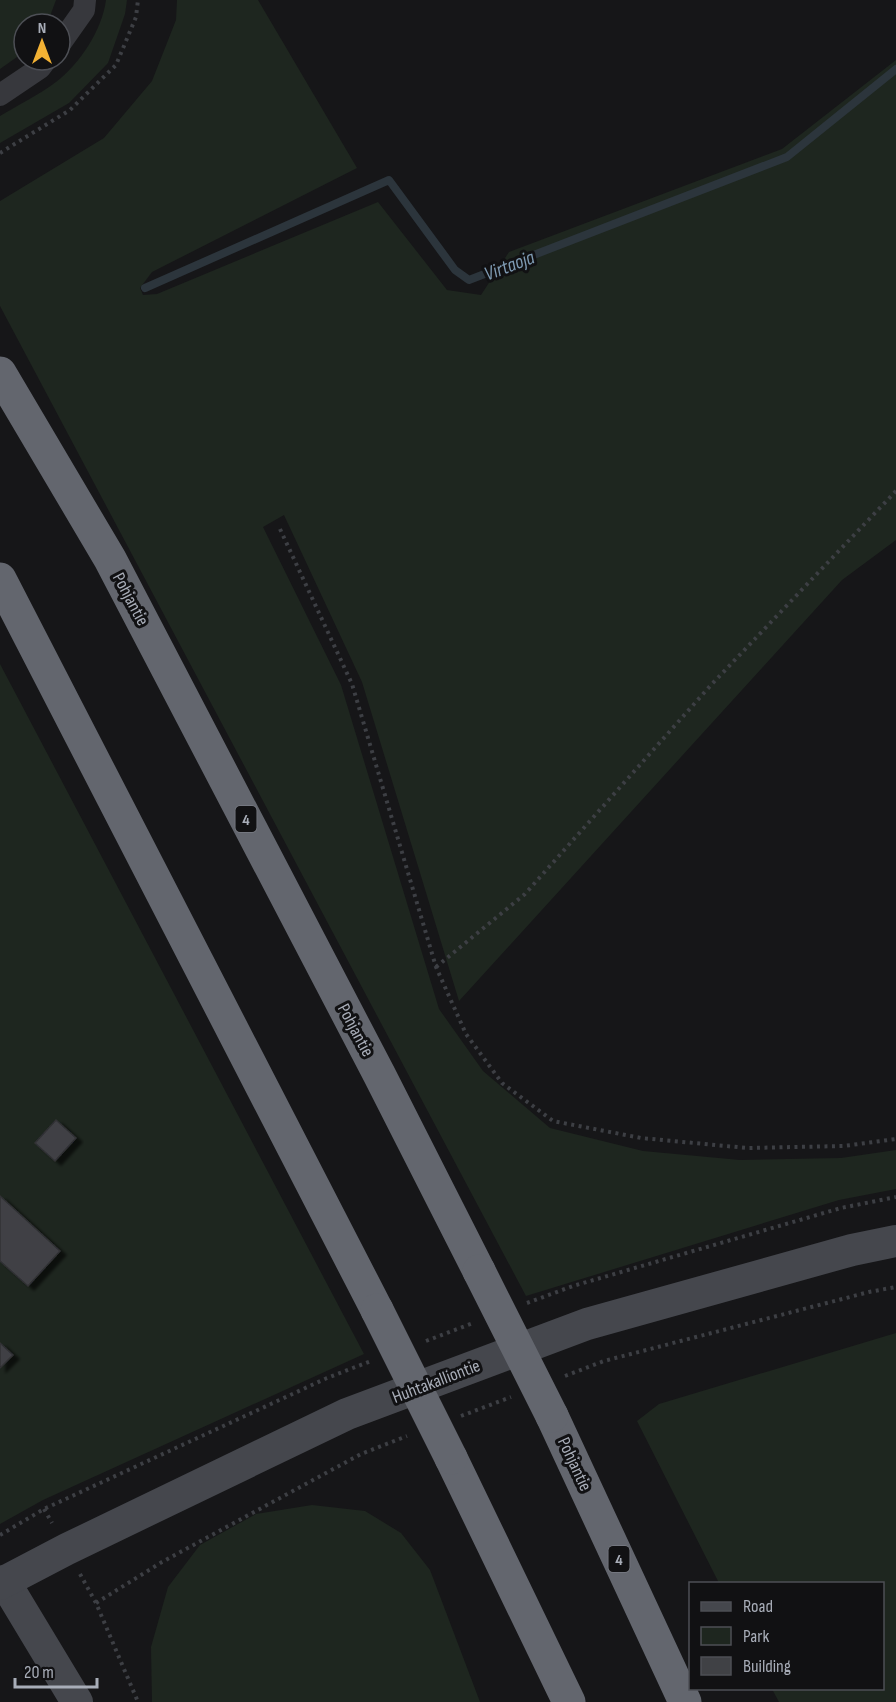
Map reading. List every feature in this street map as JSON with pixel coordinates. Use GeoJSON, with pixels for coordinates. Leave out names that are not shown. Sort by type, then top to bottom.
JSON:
{"type":"FeatureCollection","features":[{"type":"Feature","properties":{"kind":"highway","name":"Pohjantie"},"geometry":{"type":"LineString","coordinates":[[0,373],[110,559],[374,1063],[552,1416],[685,1702]]}},
{"type":"Feature","properties":{"kind":"highway"},"geometry":{"type":"LineString","coordinates":[[0,579],[377,1310],[569,1702]]}},
{"type":"Feature","properties":{"kind":"street"},"geometry":{"type":"LineString","coordinates":[[72,26],[84,9],[85,0]]}},
{"type":"Feature","properties":{"kind":"street"},"geometry":{"type":"LineString","coordinates":[[0,95],[34,72]]}},
{"type":"Feature","properties":{"kind":"street","name":"Huhtakalliontie"},"geometry":{"type":"LineString","coordinates":[[2,1582],[347,1414],[586,1324],[852,1250],[896,1241]]}},
{"type":"Feature","properties":{"kind":"street"},"geometry":{"type":"LineString","coordinates":[[2,1582],[77,1702]]}},
{"type":"Feature","properties":{"kind":"path"},"geometry":{"type":"LineString","coordinates":[[0,153],[70,110],[116,65],[136,17],[138,0]]}},
{"type":"Feature","properties":{"kind":"path"},"geometry":{"type":"LineString","coordinates":[[435,967],[525,894],[711,685],[896,491]]}},
{"type":"Feature","properties":{"kind":"path"},"geometry":{"type":"LineString","coordinates":[[280,529],[352,684],[435,967],[466,1034],[502,1083],[554,1121],[641,1138],[747,1148],[844,1146],[896,1139]]}},
{"type":"Feature","properties":{"kind":"path"},"geometry":{"type":"LineString","coordinates":[[560,1378],[604,1361],[896,1287]]}},
{"type":"Feature","properties":{"kind":"path"},"geometry":{"type":"LineString","coordinates":[[460,1416],[516,1395]]}},
{"type":"Feature","properties":{"kind":"path"},"geometry":{"type":"LineString","coordinates":[[138,1702],[96,1603],[162,1562],[361,1454],[416,1433]]}},
{"type":"Feature","properties":{"kind":"green space"},"geometry":{"type":"Polygon","coordinates":[[[0,0],[56,0],[52,12],[12,12],[12,60],[0,69],[0,0]]]}},
{"type":"Feature","properties":{"kind":"green space"},"geometry":{"type":"Polygon","coordinates":[[[106,0],[127,0],[125,14],[108,63],[69,103],[0,143],[0,116],[36,96],[68,72],[72,72],[72,67],[89,46],[104,11],[106,0]]]}},
{"type":"Feature","properties":{"kind":"green space"},"geometry":{"type":"Polygon","coordinates":[[[177,0],[258,0],[357,168],[152,272],[140,288],[143,295],[157,294],[378,202],[447,290],[481,295],[509,252],[782,149],[896,60],[896,540],[842,580],[459,1001],[362,682],[284,515],[263,527],[341,685],[439,1009],[483,1071],[550,1128],[643,1151],[740,1160],[841,1158],[896,1150],[896,1189],[839,1200],[526,1296],[0,306],[0,201],[104,138],[152,81],[176,20],[177,0]]]}},
{"type":"Feature","properties":{"kind":"green space"},"geometry":{"type":"Polygon","coordinates":[[[0,664],[364,1354],[43,1500],[0,1524],[0,664]]]}},
{"type":"Feature","properties":{"kind":"green space"},"geometry":{"type":"Polygon","coordinates":[[[896,1333],[896,1702],[779,1702],[773,1690],[884,1690],[884,1582],[718,1582],[637,1421],[659,1404],[896,1333]]]}},
{"type":"Feature","properties":{"kind":"green space"},"geometry":{"type":"Polygon","coordinates":[[[312,1505],[365,1511],[401,1533],[430,1570],[480,1702],[152,1702],[151,1647],[168,1587],[200,1545],[256,1514],[312,1505]]]}},
{"type":"Feature","properties":{"kind":"building"},"geometry":{"type":"Polygon","coordinates":[[[56,1120],[76,1138],[55,1161],[35,1143],[56,1120]]]}},
{"type":"Feature","properties":{"kind":"building"},"geometry":{"type":"Polygon","coordinates":[[[0,1196],[60,1251],[28,1286],[0,1261],[0,1196]]]}},
{"type":"Feature","properties":{"kind":"building"},"geometry":{"type":"Polygon","coordinates":[[[0,1343],[13,1355],[0,1368],[0,1343]]]}},
{"type":"Feature","properties":{"kind":"waterway","name":"Virtaoja"},"geometry":{"type":"LineString","coordinates":[[145,288],[389,180],[455,270],[469,280],[787,157],[896,69]]}}]}
